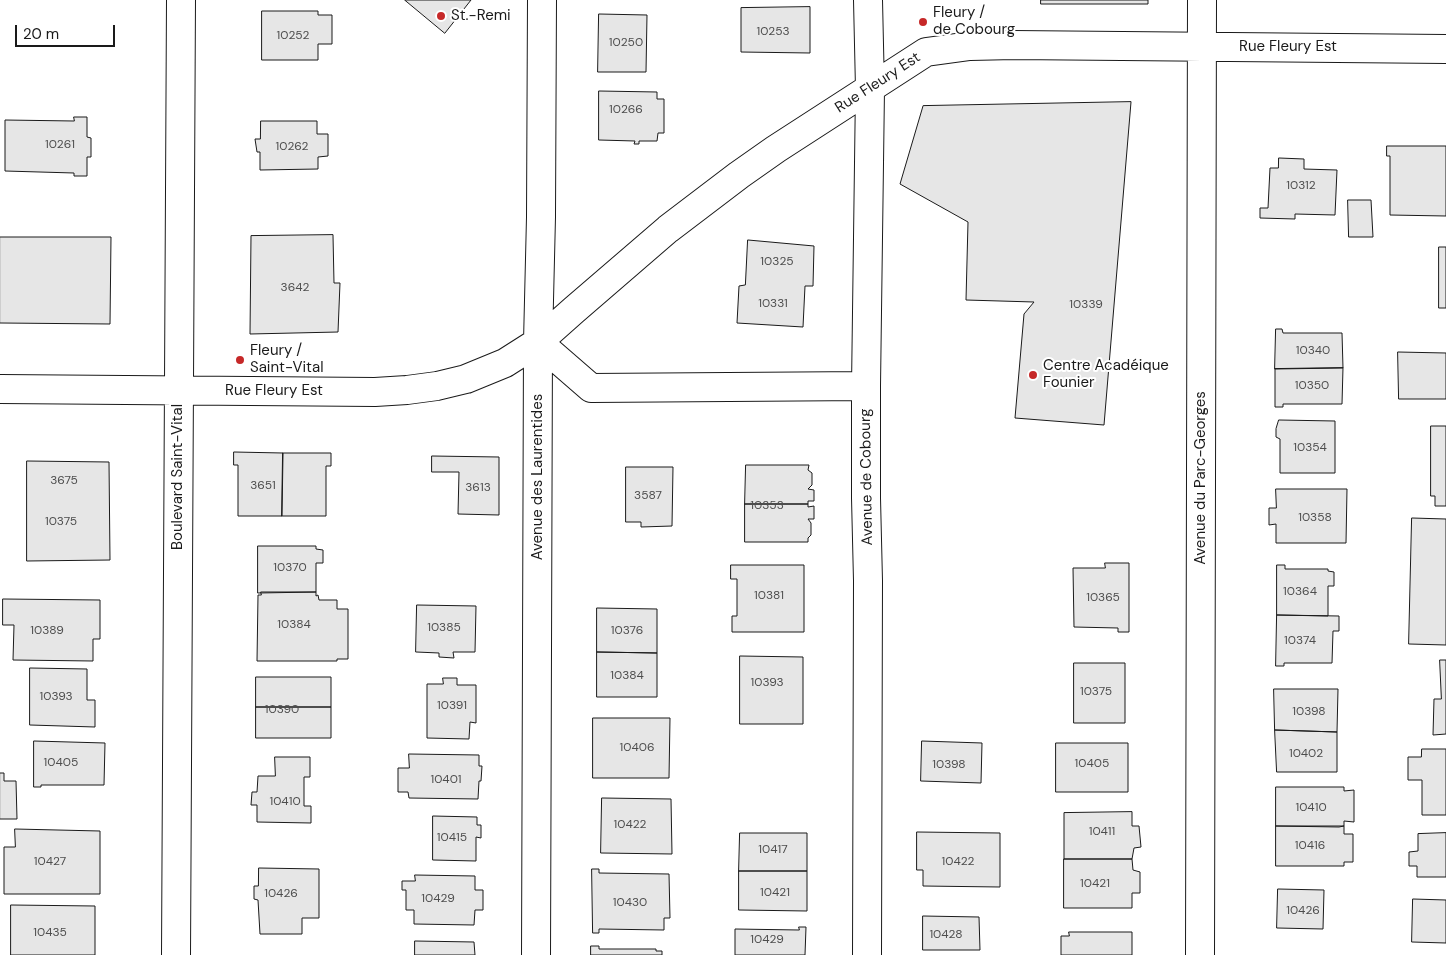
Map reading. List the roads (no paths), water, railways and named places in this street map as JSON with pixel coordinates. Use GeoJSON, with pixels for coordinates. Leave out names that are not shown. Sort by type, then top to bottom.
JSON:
{"type":"FeatureCollection","features":[{"type":"Feature","properties":{"kind":"street","name":"Boulevard Saint-Vital"},"geometry":{"type":"LineString","coordinates":[[176,955],[181,0]]}},
{"type":"Feature","properties":{"kind":"street","name":"Avenue des Laurentides"},"geometry":{"type":"LineString","coordinates":[[536,955],[538,342],[541,217],[542,0]]}},
{"type":"Feature","properties":{"kind":"street","name":"Avenue de Cobourg"},"geometry":{"type":"LineString","coordinates":[[867,955],[868,581],[866,386],[870,89],[868,0]]}},
{"type":"Feature","properties":{"kind":"street","name":"Avenue du Parc-Georges"},"geometry":{"type":"LineString","coordinates":[[1200,955],[1202,0]]}},
{"type":"Feature","properties":{"kind":"street","name":"Rue Fleury Est"},"geometry":{"type":"LineString","coordinates":[[0,389],[374,392],[407,390],[466,380],[505,363],[538,342],[676,223],[739,175],[926,52],[970,46],[1014,45],[1446,48]]}},
{"type":"Feature","properties":{"kind":"street"},"geometry":{"type":"LineString","coordinates":[[538,342],[591,388],[866,386]]}},
{"type":"Feature","properties":{"kind":"place","name":"St.-Remi"},"geometry":{"type":"Point","coordinates":[441,16]}},
{"type":"Feature","properties":{"kind":"place","name":"Fleury / de Cobourg"},"geometry":{"type":"Point","coordinates":[923,22]}},
{"type":"Feature","properties":{"kind":"place","name":"Fleury / Saint-Vital"},"geometry":{"type":"Point","coordinates":[240,360]}},
{"type":"Feature","properties":{"kind":"place","name":"Centre Acadéique Founier"},"geometry":{"type":"Point","coordinates":[1033,375]}}]}
